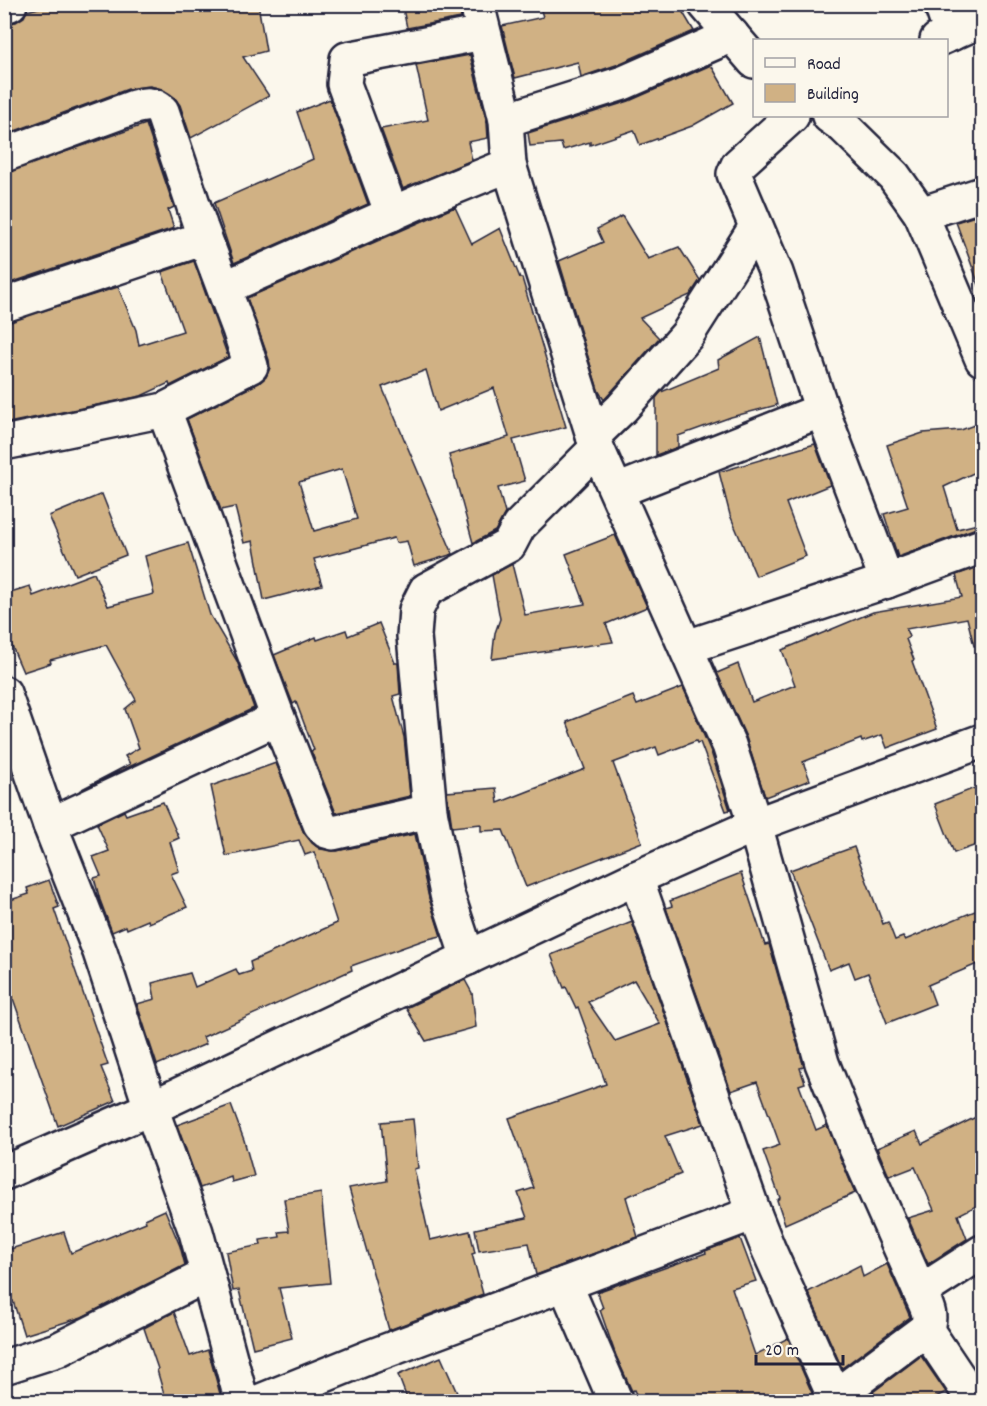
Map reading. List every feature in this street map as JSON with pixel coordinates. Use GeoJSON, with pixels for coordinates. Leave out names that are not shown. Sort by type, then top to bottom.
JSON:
{"type":"FeatureCollection","features":[{"type":"Feature","properties":{"kind":"street"},"geometry":{"type":"LineString","coordinates":[[4,6],[10,4]]}},
{"type":"Feature","properties":{"kind":"street"},"geometry":{"type":"LineString","coordinates":[[705,4],[753,60]]}},
{"type":"Feature","properties":{"kind":"street"},"geometry":{"type":"LineString","coordinates":[[392,214],[344,84],[347,59],[480,19],[506,120],[508,165],[595,442],[729,745],[755,825],[822,1063],[855,1146],[929,1313],[930,1321],[926,1329],[832,1400],[754,1213],[636,878]]}},
{"type":"Feature","properties":{"kind":"street"},"geometry":{"type":"LineString","coordinates":[[943,26],[982,20]]}},
{"type":"Feature","properties":{"kind":"street"},"geometry":{"type":"LineString","coordinates":[[506,120],[623,83],[732,35]]}},
{"type":"Feature","properties":{"kind":"street"},"geometry":{"type":"LineString","coordinates":[[4,155],[134,106],[155,105],[162,111],[204,238],[251,366],[164,410],[4,443]]}},
{"type":"Feature","properties":{"kind":"street"},"geometry":{"type":"LineString","coordinates":[[791,117],[738,165],[734,170],[735,179],[776,273],[822,410],[886,581]]}},
{"type":"Feature","properties":{"kind":"street"},"geometry":{"type":"LineString","coordinates":[[831,117],[894,176],[921,214],[982,358]]}},
{"type":"Feature","properties":{"kind":"street"},"geometry":{"type":"LineString","coordinates":[[224,288],[508,165]]}},
{"type":"Feature","properties":{"kind":"street"},"geometry":{"type":"LineString","coordinates":[[921,214],[982,194]]}},
{"type":"Feature","properties":{"kind":"street"},"geometry":{"type":"LineString","coordinates":[[468,958],[447,894],[430,811],[414,636],[416,610],[426,590],[509,545],[519,526],[687,335],[756,226]]}},
{"type":"Feature","properties":{"kind":"street"},"geometry":{"type":"LineString","coordinates":[[4,305],[204,238]]}},
{"type":"Feature","properties":{"kind":"street"},"geometry":{"type":"LineString","coordinates":[[164,410],[278,718],[320,824],[326,831],[333,832],[430,811]]}},
{"type":"Feature","properties":{"kind":"street"},"geometry":{"type":"LineString","coordinates":[[617,491],[822,410]]}},
{"type":"Feature","properties":{"kind":"street"},"geometry":{"type":"LineString","coordinates":[[687,647],[886,581],[982,546]]}},
{"type":"Feature","properties":{"kind":"street"},"geometry":{"type":"LineString","coordinates":[[4,693],[50,825],[100,952],[151,1108],[196,1232],[242,1401]]}},
{"type":"Feature","properties":{"kind":"street"},"geometry":{"type":"LineString","coordinates":[[50,825],[278,718]]}},
{"type":"Feature","properties":{"kind":"street"},"geometry":{"type":"LineString","coordinates":[[4,1173],[151,1108],[636,878],[755,825],[982,741]]}},
{"type":"Feature","properties":{"kind":"street"},"geometry":{"type":"LineString","coordinates":[[258,1401],[754,1213]]}},
{"type":"Feature","properties":{"kind":"street"},"geometry":{"type":"LineString","coordinates":[[920,1292],[982,1252]]}},
{"type":"Feature","properties":{"kind":"street"},"geometry":{"type":"LineString","coordinates":[[4,1367],[57,1350],[207,1275]]}},
{"type":"Feature","properties":{"kind":"street"},"geometry":{"type":"LineString","coordinates":[[564,1284],[616,1401]]}},
{"type":"Feature","properties":{"kind":"street"},"geometry":{"type":"LineString","coordinates":[[926,1329],[975,1401]]}},
{"type":"Feature","properties":{"kind":"building"},"geometry":{"type":"Polygon","coordinates":[[[54,4],[258,4],[266,51],[243,57],[269,96],[191,138],[180,105],[174,97],[162,89],[150,86],[128,89],[4,135],[4,24],[16,22],[24,17],[27,11],[54,4]]]}},
{"type":"Feature","properties":{"kind":"building"},"geometry":{"type":"Polygon","coordinates":[[[402,4],[459,4],[461,18],[407,28],[402,4]]]}},
{"type":"Feature","properties":{"kind":"building"},"geometry":{"type":"Polygon","coordinates":[[[539,4],[678,4],[694,31],[616,65],[581,77],[578,62],[515,78],[502,26],[543,17],[539,4]]]}},
{"type":"Feature","properties":{"kind":"building"},"geometry":{"type":"Polygon","coordinates":[[[470,55],[487,123],[488,138],[468,142],[472,160],[403,189],[381,129],[428,120],[416,65],[470,55]]]}},
{"type":"Feature","properties":{"kind":"building"},"geometry":{"type":"Polygon","coordinates":[[[711,65],[733,103],[692,126],[640,145],[634,130],[590,145],[590,142],[563,150],[561,143],[530,146],[528,133],[629,101],[711,65]]]}},
{"type":"Feature","properties":{"kind":"building"},"geometry":{"type":"Polygon","coordinates":[[[330,99],[368,204],[234,263],[214,203],[313,159],[297,112],[330,99]]]}},
{"type":"Feature","properties":{"kind":"building"},"geometry":{"type":"Polygon","coordinates":[[[146,124],[174,207],[168,210],[174,228],[4,285],[4,173],[146,124]]]}},
{"type":"Feature","properties":{"kind":"building"},"geometry":{"type":"Polygon","coordinates":[[[455,207],[472,244],[500,228],[520,278],[522,278],[566,427],[513,440],[525,481],[498,488],[505,513],[495,531],[473,543],[449,455],[509,437],[494,388],[438,411],[426,370],[382,387],[453,554],[414,566],[407,541],[396,543],[394,538],[314,559],[322,585],[264,600],[253,541],[244,543],[235,507],[221,510],[187,419],[259,383],[266,377],[270,368],[269,360],[247,298],[455,207]],[[342,469],[299,482],[314,531],[357,519],[342,469]]]}},
{"type":"Feature","properties":{"kind":"building"},"geometry":{"type":"Polygon","coordinates":[[[982,214],[982,288],[980,288],[956,222],[982,214]]]}},
{"type":"Feature","properties":{"kind":"building"},"geometry":{"type":"Polygon","coordinates":[[[622,216],[648,259],[679,247],[700,280],[690,295],[640,318],[659,338],[604,400],[598,390],[559,261],[603,242],[597,229],[622,216]]]}},
{"type":"Feature","properties":{"kind":"building"},"geometry":{"type":"Polygon","coordinates":[[[194,261],[228,357],[170,386],[169,383],[141,396],[8,423],[4,415],[4,323],[118,287],[136,330],[139,345],[183,331],[162,272],[194,261]]]}},
{"type":"Feature","properties":{"kind":"building"},"geometry":{"type":"Polygon","coordinates":[[[760,337],[777,405],[731,417],[678,436],[678,447],[656,455],[656,398],[661,392],[719,368],[718,360],[760,337]]]}},
{"type":"Feature","properties":{"kind":"building"},"geometry":{"type":"Polygon","coordinates":[[[982,422],[982,469],[944,487],[957,529],[982,523],[982,528],[976,528],[898,557],[884,514],[908,507],[887,445],[923,433],[961,430],[982,422]]]}},
{"type":"Feature","properties":{"kind":"building"},"geometry":{"type":"Polygon","coordinates":[[[815,444],[830,485],[786,503],[806,556],[756,576],[730,515],[719,472],[815,444]]]}},
{"type":"Feature","properties":{"kind":"building"},"geometry":{"type":"Polygon","coordinates":[[[102,494],[126,555],[75,575],[49,516],[102,494]]]}},
{"type":"Feature","properties":{"kind":"building"},"geometry":{"type":"Polygon","coordinates":[[[615,535],[647,607],[606,624],[613,642],[492,659],[495,633],[500,619],[492,575],[512,564],[525,615],[585,604],[566,554],[615,535]]]}},
{"type":"Feature","properties":{"kind":"building"},"geometry":{"type":"Polygon","coordinates":[[[188,543],[210,615],[237,661],[254,708],[82,789],[130,764],[125,756],[139,748],[125,709],[136,700],[106,645],[50,660],[51,663],[23,672],[4,628],[4,594],[30,586],[33,596],[94,573],[108,606],[154,594],[145,556],[188,543]]]}},
{"type":"Feature","properties":{"kind":"building"},"geometry":{"type":"Polygon","coordinates":[[[982,566],[982,645],[974,646],[967,618],[906,629],[909,637],[906,639],[914,660],[912,661],[937,729],[887,748],[882,735],[862,742],[861,739],[803,762],[810,780],[765,797],[746,737],[717,673],[738,664],[752,702],[795,685],[782,650],[873,612],[962,597],[956,575],[982,566]]]}},
{"type":"Feature","properties":{"kind":"building"},"geometry":{"type":"Polygon","coordinates":[[[379,623],[395,663],[398,663],[400,694],[393,696],[404,737],[410,796],[336,813],[311,751],[314,750],[296,702],[293,704],[274,655],[316,637],[317,640],[346,630],[348,636],[379,623]]]}},
{"type":"Feature","properties":{"kind":"building"},"geometry":{"type":"Polygon","coordinates":[[[683,687],[711,752],[730,810],[726,811],[700,742],[696,741],[659,755],[656,747],[613,763],[642,842],[526,887],[503,830],[481,831],[481,824],[452,827],[447,792],[496,788],[498,803],[585,769],[567,722],[633,696],[637,705],[683,687]]]}},
{"type":"Feature","properties":{"kind":"building"},"geometry":{"type":"Polygon","coordinates":[[[276,763],[303,831],[320,849],[337,851],[415,834],[429,898],[441,936],[351,966],[352,970],[203,1037],[206,1044],[157,1065],[137,1004],[155,999],[152,983],[190,973],[195,987],[236,969],[239,975],[252,971],[250,962],[337,923],[314,852],[305,855],[299,840],[226,856],[211,786],[276,763]]]}},
{"type":"Feature","properties":{"kind":"building"},"geometry":{"type":"Polygon","coordinates":[[[982,785],[982,843],[954,853],[935,804],[982,785]]]}},
{"type":"Feature","properties":{"kind":"building"},"geometry":{"type":"Polygon","coordinates":[[[163,802],[179,838],[170,842],[179,871],[171,874],[187,907],[149,923],[148,920],[127,929],[126,926],[112,932],[94,878],[101,876],[93,857],[109,851],[97,824],[124,811],[126,815],[163,802]]]}},
{"type":"Feature","properties":{"kind":"building"},"geometry":{"type":"Polygon","coordinates":[[[854,847],[883,924],[888,922],[895,940],[903,937],[905,940],[982,908],[982,962],[928,985],[935,1004],[887,1023],[868,973],[855,978],[849,962],[829,970],[790,870],[854,847]]]}},
{"type":"Feature","properties":{"kind":"building"},"geometry":{"type":"Polygon","coordinates":[[[741,873],[765,945],[769,944],[804,1067],[800,1068],[805,1083],[799,1085],[816,1130],[827,1125],[855,1193],[785,1224],[777,1200],[780,1198],[763,1151],[780,1145],[757,1082],[731,1091],[666,908],[672,906],[670,901],[741,873]]]}},
{"type":"Feature","properties":{"kind":"building"},"geometry":{"type":"Polygon","coordinates":[[[49,880],[59,907],[54,909],[108,1065],[101,1067],[115,1101],[58,1126],[4,973],[4,902],[29,894],[27,888],[49,880]]]}},
{"type":"Feature","properties":{"kind":"building"},"geometry":{"type":"Polygon","coordinates":[[[632,922],[703,1124],[665,1136],[681,1174],[626,1197],[638,1237],[536,1275],[529,1243],[479,1251],[475,1229],[527,1218],[518,1193],[534,1188],[509,1118],[606,1084],[578,1007],[576,1008],[566,987],[564,988],[551,955],[632,922]],[[634,980],[588,1002],[615,1041],[660,1024],[634,980]]]}},
{"type":"Feature","properties":{"kind":"building"},"geometry":{"type":"Polygon","coordinates":[[[465,980],[472,993],[476,1027],[426,1041],[406,1008],[465,980]]]}},
{"type":"Feature","properties":{"kind":"building"},"geometry":{"type":"Polygon","coordinates":[[[231,1105],[254,1176],[232,1182],[231,1177],[200,1188],[177,1125],[231,1105]]]}},
{"type":"Feature","properties":{"kind":"building"},"geometry":{"type":"Polygon","coordinates":[[[982,1114],[982,1203],[958,1215],[967,1239],[928,1264],[908,1218],[934,1210],[915,1167],[889,1176],[877,1148],[916,1131],[922,1144],[982,1114]]]}},
{"type":"Feature","properties":{"kind":"building"},"geometry":{"type":"Polygon","coordinates":[[[413,1119],[418,1168],[414,1169],[430,1240],[470,1231],[475,1253],[472,1254],[483,1294],[389,1330],[349,1188],[387,1181],[381,1122],[413,1119]]]}},
{"type":"Feature","properties":{"kind":"building"},"geometry":{"type":"Polygon","coordinates":[[[321,1193],[330,1283],[279,1288],[292,1338],[253,1348],[239,1290],[233,1291],[226,1252],[261,1245],[260,1240],[280,1237],[279,1232],[289,1231],[284,1199],[321,1193]]]}},
{"type":"Feature","properties":{"kind":"building"},"geometry":{"type":"Polygon","coordinates":[[[165,1210],[185,1265],[82,1317],[24,1335],[13,1301],[4,1304],[4,1251],[64,1232],[71,1253],[146,1222],[145,1219],[165,1210]]]}},
{"type":"Feature","properties":{"kind":"building"},"geometry":{"type":"Polygon","coordinates":[[[740,1238],[756,1281],[732,1288],[755,1355],[788,1338],[812,1393],[810,1401],[773,1401],[770,1395],[755,1401],[639,1401],[616,1356],[600,1310],[603,1308],[597,1292],[706,1253],[705,1251],[740,1238]]]}},
{"type":"Feature","properties":{"kind":"building"},"geometry":{"type":"Polygon","coordinates":[[[887,1264],[910,1317],[842,1368],[808,1292],[860,1265],[863,1277],[887,1264]]]}},
{"type":"Feature","properties":{"kind":"building"},"geometry":{"type":"Polygon","coordinates":[[[174,1312],[190,1356],[208,1350],[222,1401],[166,1401],[144,1328],[174,1312]]]}},
{"type":"Feature","properties":{"kind":"building"},"geometry":{"type":"Polygon","coordinates":[[[921,1356],[946,1392],[928,1401],[879,1401],[873,1392],[921,1356]]]}},
{"type":"Feature","properties":{"kind":"building"},"geometry":{"type":"Polygon","coordinates":[[[441,1357],[457,1393],[455,1394],[458,1401],[408,1401],[398,1375],[441,1357]]]}}]}
